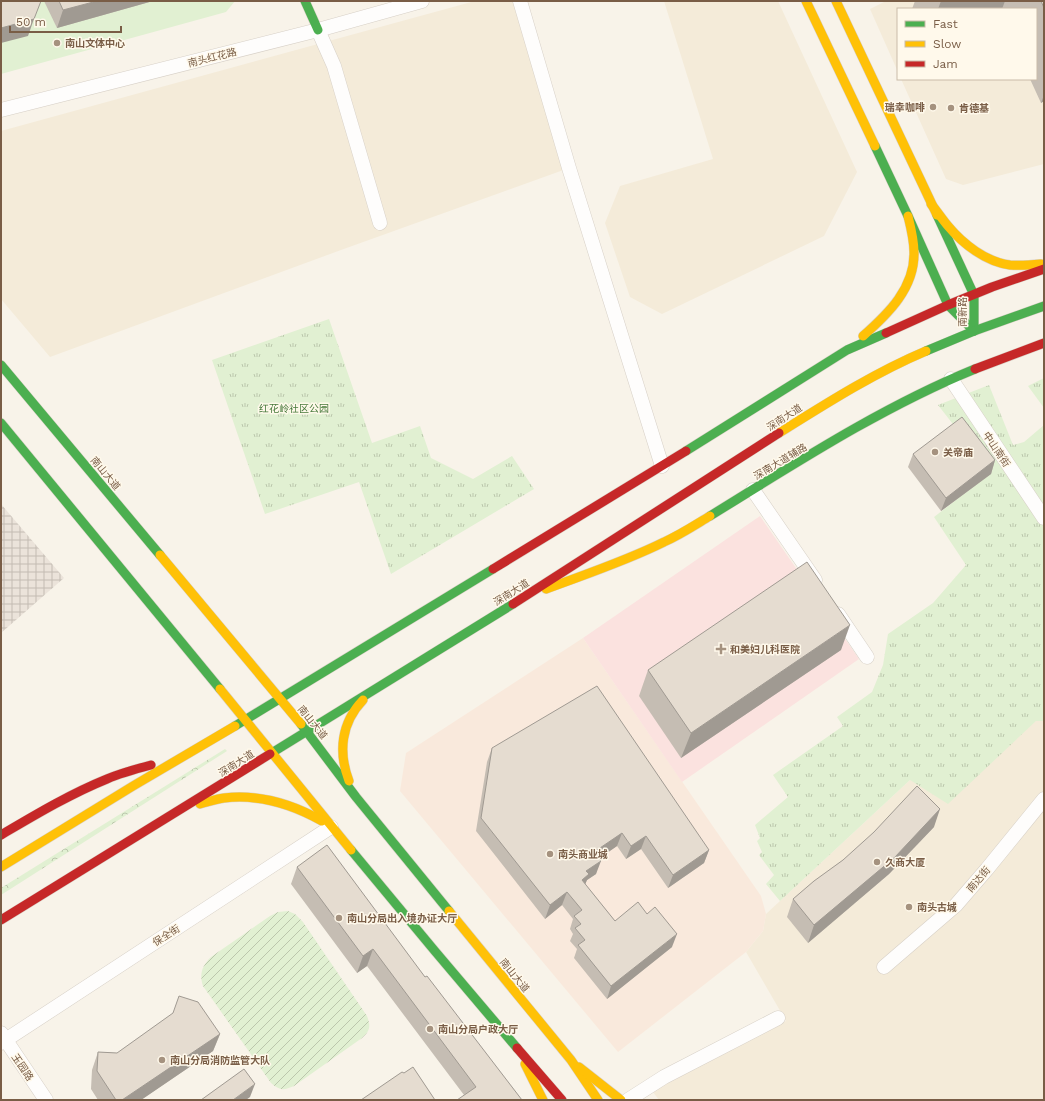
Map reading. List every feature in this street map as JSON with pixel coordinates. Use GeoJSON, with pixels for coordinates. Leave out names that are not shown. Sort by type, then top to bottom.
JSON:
{"type":"FeatureCollection","features":[{"type":"Feature","properties":{"kind":"main road"},"geometry":{"type":"LineString","coordinates":[[305,1],[318,30]]}},
{"type":"Feature","properties":{"kind":"main road","name":"南新路"},"geometry":{"type":"LineString","coordinates":[[806,1],[908,216],[948,305],[974,332]]}},
{"type":"Feature","properties":{"kind":"main road","name":"南新路"},"geometry":{"type":"LineString","coordinates":[[836,1],[974,295],[974,332]]}},
{"type":"Feature","properties":{"kind":"main road"},"geometry":{"type":"LineString","coordinates":[[931,204],[952,230],[974,249],[984,255],[1002,263],[1020,266],[1044,264]]}},
{"type":"Feature","properties":{"kind":"main road"},"geometry":{"type":"LineString","coordinates":[[847,350],[881,321],[894,306],[909,281],[914,258],[908,216]]}},
{"type":"Feature","properties":{"kind":"main road"},"geometry":{"type":"LineString","coordinates":[[1,867],[183,756],[246,720],[662,466],[847,350],[948,305],[1044,269]]}},
{"type":"Feature","properties":{"kind":"main road","name":"深南大道"},"geometry":{"type":"LineString","coordinates":[[1,920],[527,596],[825,404],[866,380],[908,359],[1044,306]]}},
{"type":"Feature","properties":{"kind":"main road","name":"深南大道辅路"},"geometry":{"type":"LineString","coordinates":[[527,596],[632,557],[659,545],[875,418],[951,379],[1003,357],[1044,343]]}},
{"type":"Feature","properties":{"kind":"main road","name":"南山大道"},"geometry":{"type":"LineString","coordinates":[[1,365],[280,698],[356,797],[571,1060],[598,1100]]}},
{"type":"Feature","properties":{"kind":"main road"},"geometry":{"type":"LineString","coordinates":[[1,423],[246,720],[331,827],[562,1100]]}},
{"type":"Feature","properties":{"kind":"main road"},"geometry":{"type":"LineString","coordinates":[[356,797],[346,773],[343,756],[344,740],[348,722],[358,705],[373,690]]}},
{"type":"Feature","properties":{"kind":"main road"},"geometry":{"type":"LineString","coordinates":[[1,835],[81,791],[108,779],[183,756]]}},
{"type":"Feature","properties":{"kind":"main road"},"geometry":{"type":"LineString","coordinates":[[172,814],[199,804],[223,798],[246,798],[269,800],[292,805],[309,812],[331,827]]}},
{"type":"Feature","properties":{"kind":"main road"},"geometry":{"type":"LineString","coordinates":[[519,1051],[543,1100]]}},
{"type":"Feature","properties":{"kind":"main road"},"geometry":{"type":"LineString","coordinates":[[571,1060],[622,1100]]}},
{"type":"Feature","properties":{"kind":"street","name":"南头红花路"},"geometry":{"type":"LineString","coordinates":[[1,110],[318,30],[422,1]]}},
{"type":"Feature","properties":{"kind":"street"},"geometry":{"type":"LineString","coordinates":[[520,1],[568,168],[662,466]]}},
{"type":"Feature","properties":{"kind":"street"},"geometry":{"type":"LineString","coordinates":[[318,30],[334,66],[380,223]]}},
{"type":"Feature","properties":{"kind":"street","name":"中山南街"},"geometry":{"type":"LineString","coordinates":[[951,379],[1044,518]]}},
{"type":"Feature","properties":{"kind":"street"},"geometry":{"type":"LineString","coordinates":[[753,490],[822,591]]}},
{"type":"Feature","properties":{"kind":"street"},"geometry":{"type":"LineString","coordinates":[[831,604],[867,657]]}},
{"type":"Feature","properties":{"kind":"street","name":"南达街"},"geometry":{"type":"LineString","coordinates":[[884,967],[956,905],[987,870],[1044,799]]}},
{"type":"Feature","properties":{"kind":"street","name":"保全街"},"geometry":{"type":"LineString","coordinates":[[3,1039],[331,827]]}},
{"type":"Feature","properties":{"kind":"street"},"geometry":{"type":"LineString","coordinates":[[628,1100],[664,1077],[778,1018]]}},
{"type":"Feature","properties":{"kind":"street","name":"玉园路"},"geometry":{"type":"LineString","coordinates":[[3,1039],[46,1100]]}},
{"type":"Feature","properties":{"kind":"shaded area"},"geometry":{"type":"Polygon","coordinates":[[[475,1],[520,1],[569,168],[50,357],[1,299],[1,131],[475,1]]]}},
{"type":"Feature","properties":{"kind":"shaded area"},"geometry":{"type":"Polygon","coordinates":[[[664,1],[778,1],[857,172],[824,236],[662,314],[630,297],[605,223],[620,186],[713,159],[664,1]]]}},
{"type":"Feature","properties":{"kind":"shaded area"},"geometry":{"type":"Polygon","coordinates":[[[886,1],[1037,1],[1044,16],[1044,164],[963,185],[946,179],[901,80],[1037,80],[1037,8],[897,8],[897,70],[870,9],[886,1]]]}},
{"type":"Feature","properties":{"kind":"shaded area"},"geometry":{"type":"Polygon","coordinates":[[[1,504],[64,578],[1,633],[1,504]]]}},
{"type":"Feature","properties":{"kind":"shaded area","name":"和美妇儿科医院"},"geometry":{"type":"Polygon","coordinates":[[[760,516],[859,659],[682,782],[583,638],[760,516]]]}},
{"type":"Feature","properties":{"kind":"shaded area"},"geometry":{"type":"Polygon","coordinates":[[[583,638],[761,896],[766,914],[763,931],[746,952],[618,1052],[400,791],[406,753],[583,638]]]}},
{"type":"Feature","properties":{"kind":"shaded area","name":"南头古城"},"geometry":{"type":"Polygon","coordinates":[[[1036,721],[1044,721],[1044,1100],[659,1100],[653,1092],[669,1082],[786,1021],[746,952],[763,931],[766,914],[910,780],[1036,721]]]}},
{"type":"Feature","properties":{"kind":"green space","name":"南山文体中心"},"geometry":{"type":"Polygon","coordinates":[[[1,1],[235,1],[226,12],[1,74],[1,1]]]}},
{"type":"Feature","properties":{"kind":"green space","name":"红花岭社区公园"},"geometry":{"type":"Polygon","coordinates":[[[329,319],[372,443],[420,426],[431,458],[473,479],[512,456],[534,489],[391,574],[359,482],[265,514],[212,360],[329,319]]]}},
{"type":"Feature","properties":{"kind":"green space"},"geometry":{"type":"Polygon","coordinates":[[[1044,378],[1044,408],[1028,386],[1044,378]]]}},
{"type":"Feature","properties":{"kind":"green space"},"geometry":{"type":"Polygon","coordinates":[[[989,385],[1013,445],[1024,442],[1044,425],[1044,721],[1036,721],[948,804],[910,780],[780,901],[766,884],[774,875],[759,855],[762,852],[757,841],[760,838],[755,825],[788,797],[773,775],[843,726],[837,717],[872,692],[883,665],[888,634],[933,603],[966,565],[934,517],[991,473],[938,405],[989,385]]]}},
{"type":"Feature","properties":{"kind":"green space"},"geometry":{"type":"Polygon","coordinates":[[[225,749],[227,751],[1,895],[1,888],[225,749]]]}},
{"type":"Feature","properties":{"kind":"green space"},"geometry":{"type":"Polygon","coordinates":[[[288,911],[295,914],[303,922],[367,1016],[369,1026],[367,1033],[362,1038],[294,1086],[284,1089],[276,1087],[271,1083],[203,986],[201,974],[203,967],[211,957],[270,916],[278,912],[288,911]]]}},
{"type":"Feature","properties":{"kind":"building"},"geometry":{"type":"Polygon","coordinates":[[[1,1],[41,1],[34,19],[1,28],[1,1]]]}},
{"type":"Feature","properties":{"kind":"building"},"geometry":{"type":"Polygon","coordinates":[[[59,1],[97,1],[63,10],[59,1]]]}},
{"type":"Feature","properties":{"kind":"building"},"geometry":{"type":"Polygon","coordinates":[[[1041,1],[1044,1],[1044,8],[1041,1]]]}},
{"type":"Feature","properties":{"kind":"building"},"geometry":{"type":"Polygon","coordinates":[[[962,417],[995,460],[946,498],[913,454],[962,417]]]}},
{"type":"Feature","properties":{"kind":"building","name":"和美妇儿科医院"},"geometry":{"type":"Polygon","coordinates":[[[807,562],[850,625],[691,733],[648,670],[807,562]]]}},
{"type":"Feature","properties":{"kind":"building","name":"南头商业城"},"geometry":{"type":"Polygon","coordinates":[[[597,686],[709,850],[673,875],[646,836],[631,846],[622,833],[594,852],[601,861],[586,871],[589,874],[582,880],[615,921],[638,902],[647,914],[655,907],[677,934],[611,986],[578,945],[585,940],[575,928],[581,924],[574,916],[582,910],[567,892],[550,905],[481,818],[492,748],[597,686]]]}},
{"type":"Feature","properties":{"kind":"building","name":"久商大厦"},"geometry":{"type":"Polygon","coordinates":[[[917,786],[940,809],[895,857],[814,925],[793,899],[814,881],[843,860],[874,832],[917,786]]]}},
{"type":"Feature","properties":{"kind":"building"},"geometry":{"type":"Polygon","coordinates":[[[327,845],[425,977],[427,976],[522,1100],[457,1100],[476,1087],[373,949],[363,956],[297,867],[327,845]]]}},
{"type":"Feature","properties":{"kind":"building","name":"南山分局消防监管大队"},"geometry":{"type":"Polygon","coordinates":[[[179,996],[198,1002],[220,1034],[122,1100],[116,1100],[97,1071],[98,1052],[117,1053],[173,1013],[179,996]]]}},
{"type":"Feature","properties":{"kind":"building"},"geometry":{"type":"Polygon","coordinates":[[[413,1067],[435,1100],[361,1100],[402,1072],[404,1073],[413,1067]]]}},
{"type":"Feature","properties":{"kind":"building"},"geometry":{"type":"Polygon","coordinates":[[[244,1069],[255,1084],[233,1100],[201,1100],[244,1069]]]}},
{"type":"Feature","properties":{"kind":"traffic: fast"},"geometry":{"type":"LineString","coordinates":[[305,1],[318,30]]}},
{"type":"Feature","properties":{"kind":"traffic: fast"},"geometry":{"type":"LineString","coordinates":[[875,146],[948,305],[974,331]]}},
{"type":"Feature","properties":{"kind":"traffic: fast"},"geometry":{"type":"LineString","coordinates":[[937,215],[974,295],[974,331]]}},
{"type":"Feature","properties":{"kind":"traffic: fast"},"geometry":{"type":"LineString","coordinates":[[926,351],[974,331],[1044,306]]}},
{"type":"Feature","properties":{"kind":"traffic: fast"},"geometry":{"type":"LineString","coordinates":[[686,451],[847,350],[886,333]]}},
{"type":"Feature","properties":{"kind":"traffic: fast"},"geometry":{"type":"LineString","coordinates":[[1,365],[160,555]]}},
{"type":"Feature","properties":{"kind":"traffic: fast"},"geometry":{"type":"LineString","coordinates":[[710,516],[807,456],[873,418],[940,384],[975,369]]}},
{"type":"Feature","properties":{"kind":"traffic: fast"},"geometry":{"type":"LineString","coordinates":[[1,423],[220,689]]}},
{"type":"Feature","properties":{"kind":"traffic: fast"},"geometry":{"type":"LineString","coordinates":[[235,726],[493,569]]}},
{"type":"Feature","properties":{"kind":"traffic: fast"},"geometry":{"type":"LineString","coordinates":[[270,754],[513,604]]}},
{"type":"Feature","properties":{"kind":"traffic: fast"},"geometry":{"type":"LineString","coordinates":[[301,724],[356,797],[449,911]]}},
{"type":"Feature","properties":{"kind":"traffic: fast"},"geometry":{"type":"LineString","coordinates":[[351,850],[517,1048]]}},
{"type":"Feature","properties":{"kind":"traffic: slow"},"geometry":{"type":"LineString","coordinates":[[806,1],[875,146]]}},
{"type":"Feature","properties":{"kind":"traffic: slow"},"geometry":{"type":"LineString","coordinates":[[836,1],[937,215]]}},
{"type":"Feature","properties":{"kind":"traffic: slow"},"geometry":{"type":"LineString","coordinates":[[931,204],[954,233],[984,256],[1010,265],[1041,264]]}},
{"type":"Feature","properties":{"kind":"traffic: slow"},"geometry":{"type":"LineString","coordinates":[[863,336],[882,319],[898,299],[905,289],[910,277],[913,265],[914,248],[908,216]]}},
{"type":"Feature","properties":{"kind":"traffic: slow"},"geometry":{"type":"LineString","coordinates":[[779,433],[869,379],[926,351]]}},
{"type":"Feature","properties":{"kind":"traffic: slow"},"geometry":{"type":"LineString","coordinates":[[546,589],[650,549],[710,516]]}},
{"type":"Feature","properties":{"kind":"traffic: slow"},"geometry":{"type":"LineString","coordinates":[[160,555],[301,724]]}},
{"type":"Feature","properties":{"kind":"traffic: slow"},"geometry":{"type":"LineString","coordinates":[[220,689],[351,850]]}},
{"type":"Feature","properties":{"kind":"traffic: slow"},"geometry":{"type":"LineString","coordinates":[[349,781],[343,759],[344,738],[350,718],[363,700]]}},
{"type":"Feature","properties":{"kind":"traffic: slow"},"geometry":{"type":"LineString","coordinates":[[1,867],[133,786],[235,726]]}},
{"type":"Feature","properties":{"kind":"traffic: slow"},"geometry":{"type":"LineString","coordinates":[[200,804],[224,798],[237,797],[262,799],[287,805],[322,821]]}},
{"type":"Feature","properties":{"kind":"traffic: slow"},"geometry":{"type":"LineString","coordinates":[[449,911],[571,1060],[598,1100]]}},
{"type":"Feature","properties":{"kind":"traffic: slow"},"geometry":{"type":"LineString","coordinates":[[525,1064],[543,1100]]}},
{"type":"Feature","properties":{"kind":"traffic: slow"},"geometry":{"type":"LineString","coordinates":[[579,1067],[621,1100]]}},
{"type":"Feature","properties":{"kind":"traffic: jam"},"geometry":{"type":"LineString","coordinates":[[886,333],[992,287],[1044,269]]}},
{"type":"Feature","properties":{"kind":"traffic: jam"},"geometry":{"type":"LineString","coordinates":[[975,369],[1044,343]]}},
{"type":"Feature","properties":{"kind":"traffic: jam"},"geometry":{"type":"LineString","coordinates":[[513,604],[779,433]]}},
{"type":"Feature","properties":{"kind":"traffic: jam"},"geometry":{"type":"LineString","coordinates":[[493,569],[686,451]]}},
{"type":"Feature","properties":{"kind":"traffic: jam"},"geometry":{"type":"LineString","coordinates":[[1,920],[270,754]]}},
{"type":"Feature","properties":{"kind":"traffic: jam"},"geometry":{"type":"LineString","coordinates":[[1,835],[80,791],[118,775],[151,765]]}},
{"type":"Feature","properties":{"kind":"traffic: jam"},"geometry":{"type":"LineString","coordinates":[[517,1048],[562,1100]]}},
{"type":"Feature","properties":{"kind":"place","name":"南山文体中心"},"geometry":{"type":"Point","coordinates":[57,43]}},
{"type":"Feature","properties":{"kind":"place","name":"瑞幸咖啡"},"geometry":{"type":"Point","coordinates":[933,107]}},
{"type":"Feature","properties":{"kind":"place","name":"肯德基"},"geometry":{"type":"Point","coordinates":[951,108]}},
{"type":"Feature","properties":{"kind":"place","name":"关帝庙"},"geometry":{"type":"Point","coordinates":[935,452]}},
{"type":"Feature","properties":{"kind":"place","name":"和美妇儿科医院"},"geometry":{"type":"Point","coordinates":[721,649]}},
{"type":"Feature","properties":{"kind":"place","name":"南头商业城"},"geometry":{"type":"Point","coordinates":[550,854]}},
{"type":"Feature","properties":{"kind":"place","name":"久商大厦"},"geometry":{"type":"Point","coordinates":[877,862]}},
{"type":"Feature","properties":{"kind":"place","name":"南头古城"},"geometry":{"type":"Point","coordinates":[909,907]}},
{"type":"Feature","properties":{"kind":"place","name":"南山分局出入境办证大厅"},"geometry":{"type":"Point","coordinates":[339,918]}},
{"type":"Feature","properties":{"kind":"place","name":"南山分局户政大厅"},"geometry":{"type":"Point","coordinates":[430,1029]}},
{"type":"Feature","properties":{"kind":"place","name":"南山分局消防监管大队"},"geometry":{"type":"Point","coordinates":[162,1060]}}]}
